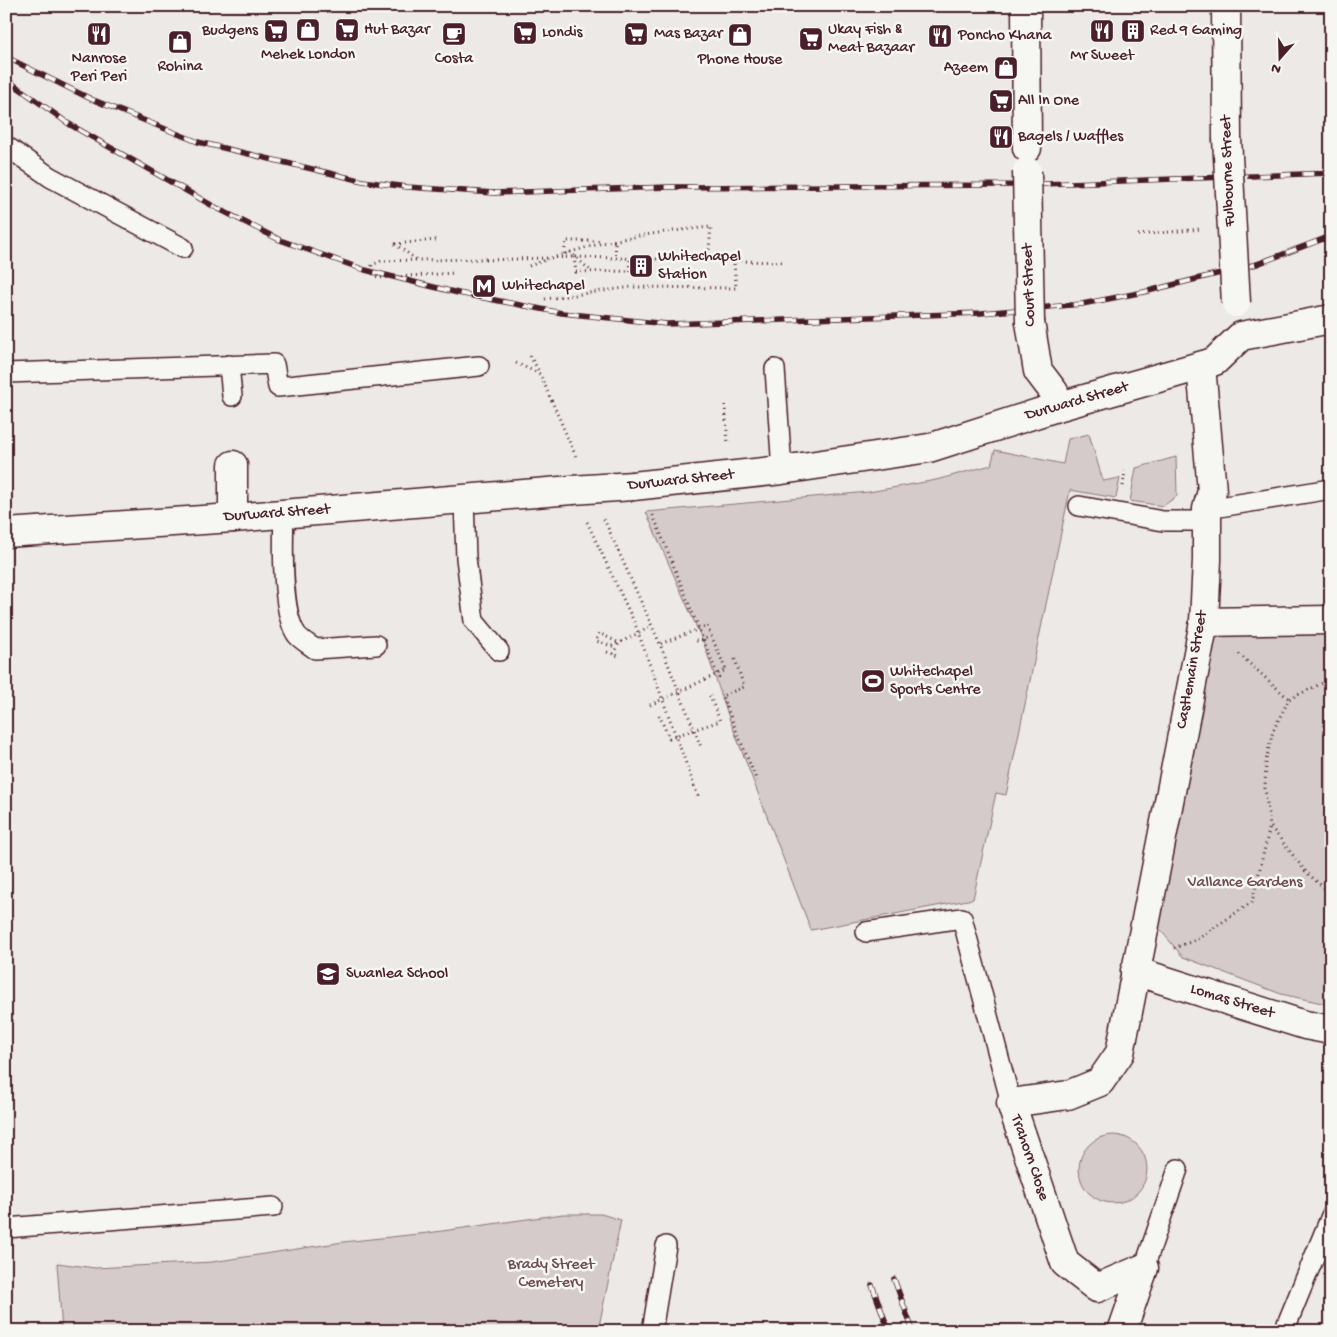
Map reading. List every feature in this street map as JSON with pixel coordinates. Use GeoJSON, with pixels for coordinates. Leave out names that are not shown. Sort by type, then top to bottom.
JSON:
{"type":"FeatureCollection","features":[{"type":"Feature","properties":{"kind":"street","name":"Court Street"},"geometry":{"type":"LineString","coordinates":[[1026,6],[1030,322],[1038,371],[1054,392]]}},
{"type":"Feature","properties":{"kind":"street","name":"Fulbourne Street"},"geometry":{"type":"LineString","coordinates":[[1226,6],[1227,138],[1236,303],[1241,336]]}},
{"type":"Feature","properties":{"kind":"street"},"geometry":{"type":"LineString","coordinates":[[1241,336],[1331,318]]}},
{"type":"Feature","properties":{"kind":"street","name":"Durward Street"},"geometry":{"type":"LineString","coordinates":[[6,533],[233,518],[464,498],[633,486],[782,470],[929,448],[1057,407],[1215,361],[1241,336]]}},
{"type":"Feature","properties":{"kind":"street","name":"Castlemain Street"},"geometry":{"type":"LineString","coordinates":[[1135,971],[1204,622],[1207,515],[1212,490],[1201,366]]}},
{"type":"Feature","properties":{"kind":"street"},"geometry":{"type":"LineString","coordinates":[[233,465],[233,518]]}},
{"type":"Feature","properties":{"kind":"street"},"geometry":{"type":"LineString","coordinates":[[1204,622],[1331,620]]}},
{"type":"Feature","properties":{"kind":"street","name":"Lomas Street"},"geometry":{"type":"LineString","coordinates":[[1135,971],[1305,1024],[1331,1030]]}},
{"type":"Feature","properties":{"kind":"street","name":"Trahorn Close"},"geometry":{"type":"LineString","coordinates":[[1135,971],[1120,1053],[1100,1082],[1068,1095],[1011,1102],[1065,1263],[1097,1288],[1144,1268]]}},
{"type":"Feature","properties":{"kind":"street"},"geometry":{"type":"LineString","coordinates":[[1122,1331],[1144,1268]]}},
{"type":"Feature","properties":{"kind":"lane"},"geometry":{"type":"LineString","coordinates":[[6,146],[50,177],[183,248]]}},
{"type":"Feature","properties":{"kind":"lane"},"geometry":{"type":"LineString","coordinates":[[6,373],[274,364],[278,386],[479,366]]}},
{"type":"Feature","properties":{"kind":"lane"},"geometry":{"type":"LineString","coordinates":[[229,365],[232,396]]}},
{"type":"Feature","properties":{"kind":"lane"},"geometry":{"type":"LineString","coordinates":[[775,369],[778,445],[782,470]]}},
{"type":"Feature","properties":{"kind":"lane"},"geometry":{"type":"LineString","coordinates":[[1079,506],[1163,522],[1207,515],[1331,489]]}},
{"type":"Feature","properties":{"kind":"lane"},"geometry":{"type":"LineString","coordinates":[[464,498],[466,558],[474,621],[499,651]]}},
{"type":"Feature","properties":{"kind":"lane"},"geometry":{"type":"LineString","coordinates":[[284,514],[282,550],[289,617],[297,635],[315,649],[376,645]]}},
{"type":"Feature","properties":{"kind":"lane"},"geometry":{"type":"LineString","coordinates":[[866,932],[962,918],[1011,1102]]}},
{"type":"Feature","properties":{"kind":"lane"},"geometry":{"type":"LineString","coordinates":[[1144,1268],[1178,1169]]}},
{"type":"Feature","properties":{"kind":"lane"},"geometry":{"type":"LineString","coordinates":[[6,1228],[273,1207]]}},
{"type":"Feature","properties":{"kind":"lane"},"geometry":{"type":"LineString","coordinates":[[1284,1331],[1331,1216]]}},
{"type":"Feature","properties":{"kind":"lane"},"geometry":{"type":"LineString","coordinates":[[652,1331],[666,1246]]}},
{"type":"Feature","properties":{"kind":"path"},"geometry":{"type":"LineString","coordinates":[[529,266],[599,243],[658,232],[712,227],[708,262]]}},
{"type":"Feature","properties":{"kind":"path"},"geometry":{"type":"LineString","coordinates":[[1138,235],[1207,229]]}},
{"type":"Feature","properties":{"kind":"path"},"geometry":{"type":"LineString","coordinates":[[417,260],[395,244],[436,240]]}},
{"type":"Feature","properties":{"kind":"path"},"geometry":{"type":"LineString","coordinates":[[564,258],[566,241],[616,241],[616,260]]}},
{"type":"Feature","properties":{"kind":"path"},"geometry":{"type":"LineString","coordinates":[[570,252],[590,271],[629,272]]}},
{"type":"Feature","properties":{"kind":"path"},"geometry":{"type":"LineString","coordinates":[[574,257],[576,272],[629,272]]}},
{"type":"Feature","properties":{"kind":"path"},"geometry":{"type":"LineString","coordinates":[[486,260],[574,257],[783,262]]}},
{"type":"Feature","properties":{"kind":"path"},"geometry":{"type":"LineString","coordinates":[[454,273],[379,278],[370,272],[372,265],[381,261],[535,258]]}},
{"type":"Feature","properties":{"kind":"path"},"geometry":{"type":"LineString","coordinates":[[629,272],[630,260]]}},
{"type":"Feature","properties":{"kind":"path"},"geometry":{"type":"LineString","coordinates":[[545,299],[632,288],[736,288],[734,262]]}},
{"type":"Feature","properties":{"kind":"path"},"geometry":{"type":"LineString","coordinates":[[530,356],[540,374],[580,464]]}},
{"type":"Feature","properties":{"kind":"path"},"geometry":{"type":"LineString","coordinates":[[516,363],[540,374]]}},
{"type":"Feature","properties":{"kind":"path"},"geometry":{"type":"LineString","coordinates":[[653,516],[720,681]]}},
{"type":"Feature","properties":{"kind":"path"},"geometry":{"type":"LineString","coordinates":[[604,518],[660,644],[701,747]]}},
{"type":"Feature","properties":{"kind":"path"},"geometry":{"type":"LineString","coordinates":[[590,528],[639,632],[699,799]]}},
{"type":"Feature","properties":{"kind":"path"},"geometry":{"type":"LineString","coordinates":[[1204,622],[1289,699]]}},
{"type":"Feature","properties":{"kind":"path"},"geometry":{"type":"LineString","coordinates":[[618,643],[599,633],[596,641],[612,646],[618,643],[652,626]]}},
{"type":"Feature","properties":{"kind":"path"},"geometry":{"type":"LineString","coordinates":[[650,705],[726,670],[707,626],[660,644]]}},
{"type":"Feature","properties":{"kind":"path"},"geometry":{"type":"LineString","coordinates":[[696,641],[711,637]]}},
{"type":"Feature","properties":{"kind":"path"},"geometry":{"type":"LineString","coordinates":[[613,654],[618,643]]}},
{"type":"Feature","properties":{"kind":"path"},"geometry":{"type":"LineString","coordinates":[[612,646],[613,654]]}},
{"type":"Feature","properties":{"kind":"path"},"geometry":{"type":"LineString","coordinates":[[607,652],[619,656]]}},
{"type":"Feature","properties":{"kind":"path"},"geometry":{"type":"LineString","coordinates":[[735,659],[744,687],[722,696],[757,781]]}},
{"type":"Feature","properties":{"kind":"path"},"geometry":{"type":"LineString","coordinates":[[1135,971],[1174,948],[1196,940],[1252,902],[1270,826],[1265,788],[1266,760],[1273,731],[1289,699],[1331,679]]}},
{"type":"Feature","properties":{"kind":"path"},"geometry":{"type":"LineString","coordinates":[[659,716],[669,738],[720,721],[709,694]]}},
{"type":"Feature","properties":{"kind":"path"},"geometry":{"type":"LineString","coordinates":[[1270,826],[1306,872],[1331,894]]}},
{"type":"Feature","properties":{"kind":"green space","name":"Whitechapel Sports Centre"},"geometry":{"type":"Polygon","coordinates":[[[1089,434],[1103,481],[1120,478],[1116,498],[1070,490],[1006,795],[996,793],[973,899],[811,930],[729,718],[704,644],[646,512],[869,492],[936,480],[991,465],[995,450],[1063,464],[1068,439],[1089,434]]]}},
{"type":"Feature","properties":{"kind":"green space"},"geometry":{"type":"Polygon","coordinates":[[[1176,457],[1177,496],[1163,506],[1130,501],[1136,468],[1176,457]]]}},
{"type":"Feature","properties":{"kind":"green space","name":"Vallance Gardens"},"geometry":{"type":"Polygon","coordinates":[[[1331,628],[1331,1005],[1281,994],[1183,957],[1152,920],[1206,632],[1331,628]]]}},
{"type":"Feature","properties":{"kind":"green space"},"geometry":{"type":"Polygon","coordinates":[[[1113,1135],[1126,1138],[1137,1145],[1144,1156],[1147,1169],[1144,1182],[1137,1193],[1126,1200],[1113,1203],[1100,1200],[1089,1193],[1082,1182],[1079,1169],[1082,1156],[1089,1145],[1100,1138],[1113,1135]]]}},
{"type":"Feature","properties":{"kind":"green space","name":"Brady Street Cemetery"},"geometry":{"type":"Polygon","coordinates":[[[563,1214],[601,1214],[621,1220],[598,1331],[62,1331],[57,1263],[95,1268],[212,1262],[343,1242],[428,1233],[563,1214]]]}},
{"type":"Feature","properties":{"kind":"railway"},"geometry":{"type":"LineString","coordinates":[[6,57],[91,99],[198,142],[363,181],[407,187],[494,193],[669,187],[1017,185],[1331,173]]}},
{"type":"Feature","properties":{"kind":"railway"},"geometry":{"type":"LineString","coordinates":[[6,79],[69,124],[213,206],[280,240],[365,270],[458,293],[562,313],[667,324],[981,313],[1082,304],[1144,292],[1257,264],[1331,236]]}},
{"type":"Feature","properties":{"kind":"railway"},"geometry":{"type":"LineString","coordinates":[[894,1279],[913,1331]]}},
{"type":"Feature","properties":{"kind":"railway"},"geometry":{"type":"LineString","coordinates":[[872,1285],[889,1331]]}},
{"type":"Feature","properties":{"kind":"place","name":"Mehek London"},"geometry":{"type":"Point","coordinates":[308,30]}},
{"type":"Feature","properties":{"kind":"place","name":"Hut Bazar"},"geometry":{"type":"Point","coordinates":[347,30]}},
{"type":"Feature","properties":{"kind":"place","name":"Budgens"},"geometry":{"type":"Point","coordinates":[276,31]}},
{"type":"Feature","properties":{"kind":"place","name":"Mr Sweet"},"geometry":{"type":"Point","coordinates":[1102,31]}},
{"type":"Feature","properties":{"kind":"place","name":"Red 9 Gaming"},"geometry":{"type":"Point","coordinates":[1133,31]}},
{"type":"Feature","properties":{"kind":"place","name":"Londis"},"geometry":{"type":"Point","coordinates":[525,33]}},
{"type":"Feature","properties":{"kind":"place","name":"Nanrose Peri Peri"},"geometry":{"type":"Point","coordinates":[99,34]}},
{"type":"Feature","properties":{"kind":"place","name":"Costa"},"geometry":{"type":"Point","coordinates":[454,34]}},
{"type":"Feature","properties":{"kind":"place","name":"Mas Bazar"},"geometry":{"type":"Point","coordinates":[636,34]}},
{"type":"Feature","properties":{"kind":"place","name":"Phone House"},"geometry":{"type":"Point","coordinates":[740,35]}},
{"type":"Feature","properties":{"kind":"place","name":"Poncho Khana"},"geometry":{"type":"Point","coordinates":[940,36]}},
{"type":"Feature","properties":{"kind":"place","name":"Ukay Fish & Meat Bazaar"},"geometry":{"type":"Point","coordinates":[811,39]}},
{"type":"Feature","properties":{"kind":"place","name":"Rohina"},"geometry":{"type":"Point","coordinates":[180,42]}},
{"type":"Feature","properties":{"kind":"place","name":"Azeem"},"geometry":{"type":"Point","coordinates":[1006,68]}},
{"type":"Feature","properties":{"kind":"place","name":"All In One"},"geometry":{"type":"Point","coordinates":[1001,101]}},
{"type":"Feature","properties":{"kind":"place","name":"Bagels / Waffles"},"geometry":{"type":"Point","coordinates":[1001,137]}},
{"type":"Feature","properties":{"kind":"place","name":"Whitechapel Station"},"geometry":{"type":"Point","coordinates":[641,266]}},
{"type":"Feature","properties":{"kind":"place","name":"Whitechapel"},"geometry":{"type":"Point","coordinates":[484,286]}},
{"type":"Feature","properties":{"kind":"place","name":"Whitechapel Sports Centre"},"geometry":{"type":"Point","coordinates":[873,681]}},
{"type":"Feature","properties":{"kind":"place","name":"Swanlea School"},"geometry":{"type":"Point","coordinates":[328,974]}}]}
